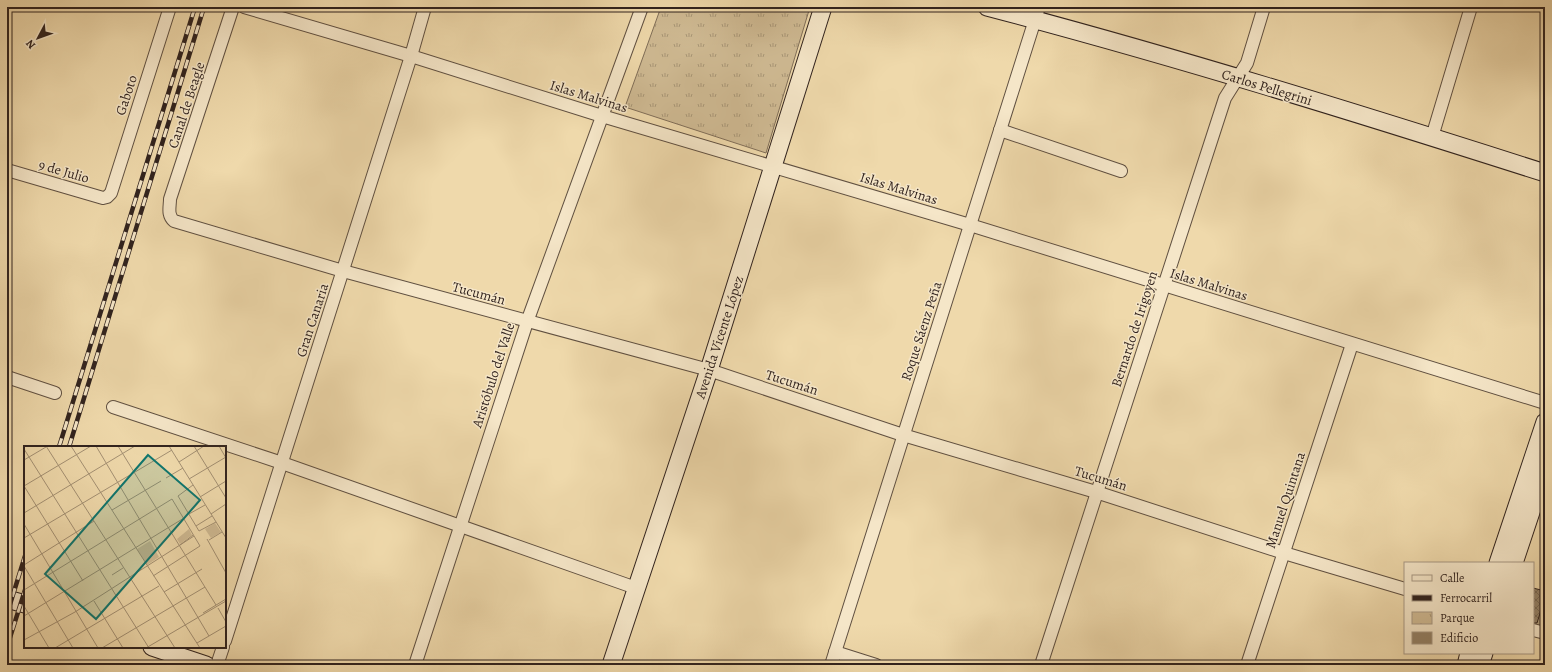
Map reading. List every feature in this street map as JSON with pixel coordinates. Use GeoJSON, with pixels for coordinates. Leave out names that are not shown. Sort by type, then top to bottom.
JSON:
{"type":"FeatureCollection","features":[{"type":"Feature","properties":{"kind":"main road","name":"Avenida Vicente López"},"geometry":{"type":"LineString","coordinates":[[612,665],[636,588],[709,370],[823,7]]}},
{"type":"Feature","properties":{"kind":"main road","name":"Carlos Pellegrini"},"geometry":{"type":"LineString","coordinates":[[987,7],[1037,13],[1238,78],[1545,173]]}},
{"type":"Feature","properties":{"kind":"main road"},"geometry":{"type":"LineString","coordinates":[[1498,562],[1545,422]]}},
{"type":"Feature","properties":{"kind":"main road"},"geometry":{"type":"LineString","coordinates":[[1514,562],[1545,470]]}},
{"type":"Feature","properties":{"kind":"main road"},"geometry":{"type":"LineString","coordinates":[[155,648],[206,665]]}},
{"type":"Feature","properties":{"kind":"main road"},"geometry":{"type":"LineString","coordinates":[[1466,665],[1469,654]]}},
{"type":"Feature","properties":{"kind":"main road"},"geometry":{"type":"LineString","coordinates":[[1480,665],[1484,654]]}},
{"type":"Feature","properties":{"kind":"street","name":"Gaboto"},"geometry":{"type":"LineString","coordinates":[[111,193],[170,7]]}},
{"type":"Feature","properties":{"kind":"street","name":"Canal de Beagle"},"geometry":{"type":"LineString","coordinates":[[169,212],[170,199],[234,7]]}},
{"type":"Feature","properties":{"kind":"street","name":"Islas Malvinas"},"geometry":{"type":"LineString","coordinates":[[244,7],[411,56],[602,116],[970,225],[1545,404]]}},
{"type":"Feature","properties":{"kind":"street","name":"Gran Canaria"},"geometry":{"type":"LineString","coordinates":[[226,638],[411,56],[425,7]]}},
{"type":"Feature","properties":{"kind":"street","name":"Aristóbulo del Valle"},"geometry":{"type":"LineString","coordinates":[[415,665],[459,526],[527,322],[642,7]]}},
{"type":"Feature","properties":{"kind":"street","name":"Bernardo de Irigoyen"},"geometry":{"type":"LineString","coordinates":[[1041,665],[1225,98],[1247,63],[1264,7]]}},
{"type":"Feature","properties":{"kind":"street"},"geometry":{"type":"LineString","coordinates":[[1432,137],[1471,7]]}},
{"type":"Feature","properties":{"kind":"street","name":"Roque Sáenz Peña"},"geometry":{"type":"LineString","coordinates":[[831,665],[1037,13]]}},
{"type":"Feature","properties":{"kind":"street"},"geometry":{"type":"LineString","coordinates":[[1000,130],[1121,171]]}},
{"type":"Feature","properties":{"kind":"street","name":"9 de Julio"},"geometry":{"type":"LineString","coordinates":[[7,170],[103,198],[107,198],[111,193]]}},
{"type":"Feature","properties":{"kind":"street","name":"Tucumán"},"geometry":{"type":"LineString","coordinates":[[169,212],[170,217],[174,221],[343,271],[709,370],[904,435],[1096,492],[1284,553],[1404,590]]}},
{"type":"Feature","properties":{"kind":"street","name":"Manuel Quintana"},"geometry":{"type":"LineString","coordinates":[[1247,665],[1352,344]]}},
{"type":"Feature","properties":{"kind":"street"},"geometry":{"type":"LineString","coordinates":[[7,377],[55,393]]}},
{"type":"Feature","properties":{"kind":"street"},"geometry":{"type":"LineString","coordinates":[[113,407],[282,463],[636,588]]}},
{"type":"Feature","properties":{"kind":"street"},"geometry":{"type":"LineString","coordinates":[[1534,630],[1545,633]]}},
{"type":"Feature","properties":{"kind":"street"},"geometry":{"type":"LineString","coordinates":[[217,665],[223,648]]}},
{"type":"Feature","properties":{"kind":"street"},"geometry":{"type":"LineString","coordinates":[[835,652],[876,665]]}},
{"type":"Feature","properties":{"kind":"green space"},"geometry":{"type":"Polygon","coordinates":[[[661,7],[810,7],[766,153],[625,107],[661,7]]]}},
{"type":"Feature","properties":{"kind":"building"},"geometry":{"type":"Polygon","coordinates":[[[1534,588],[1545,591],[1545,597],[1537,623],[1534,623],[1534,588]]]}},
{"type":"Feature","properties":{"kind":"railway"},"geometry":{"type":"LineString","coordinates":[[59,446],[195,7]]}},
{"type":"Feature","properties":{"kind":"railway"},"geometry":{"type":"LineString","coordinates":[[69,446],[204,7]]}},
{"type":"Feature","properties":{"kind":"railway"},"geometry":{"type":"LineString","coordinates":[[7,614],[24,559]]}},
{"type":"Feature","properties":{"kind":"railway"},"geometry":{"type":"LineString","coordinates":[[7,647],[24,593]]}}]}
